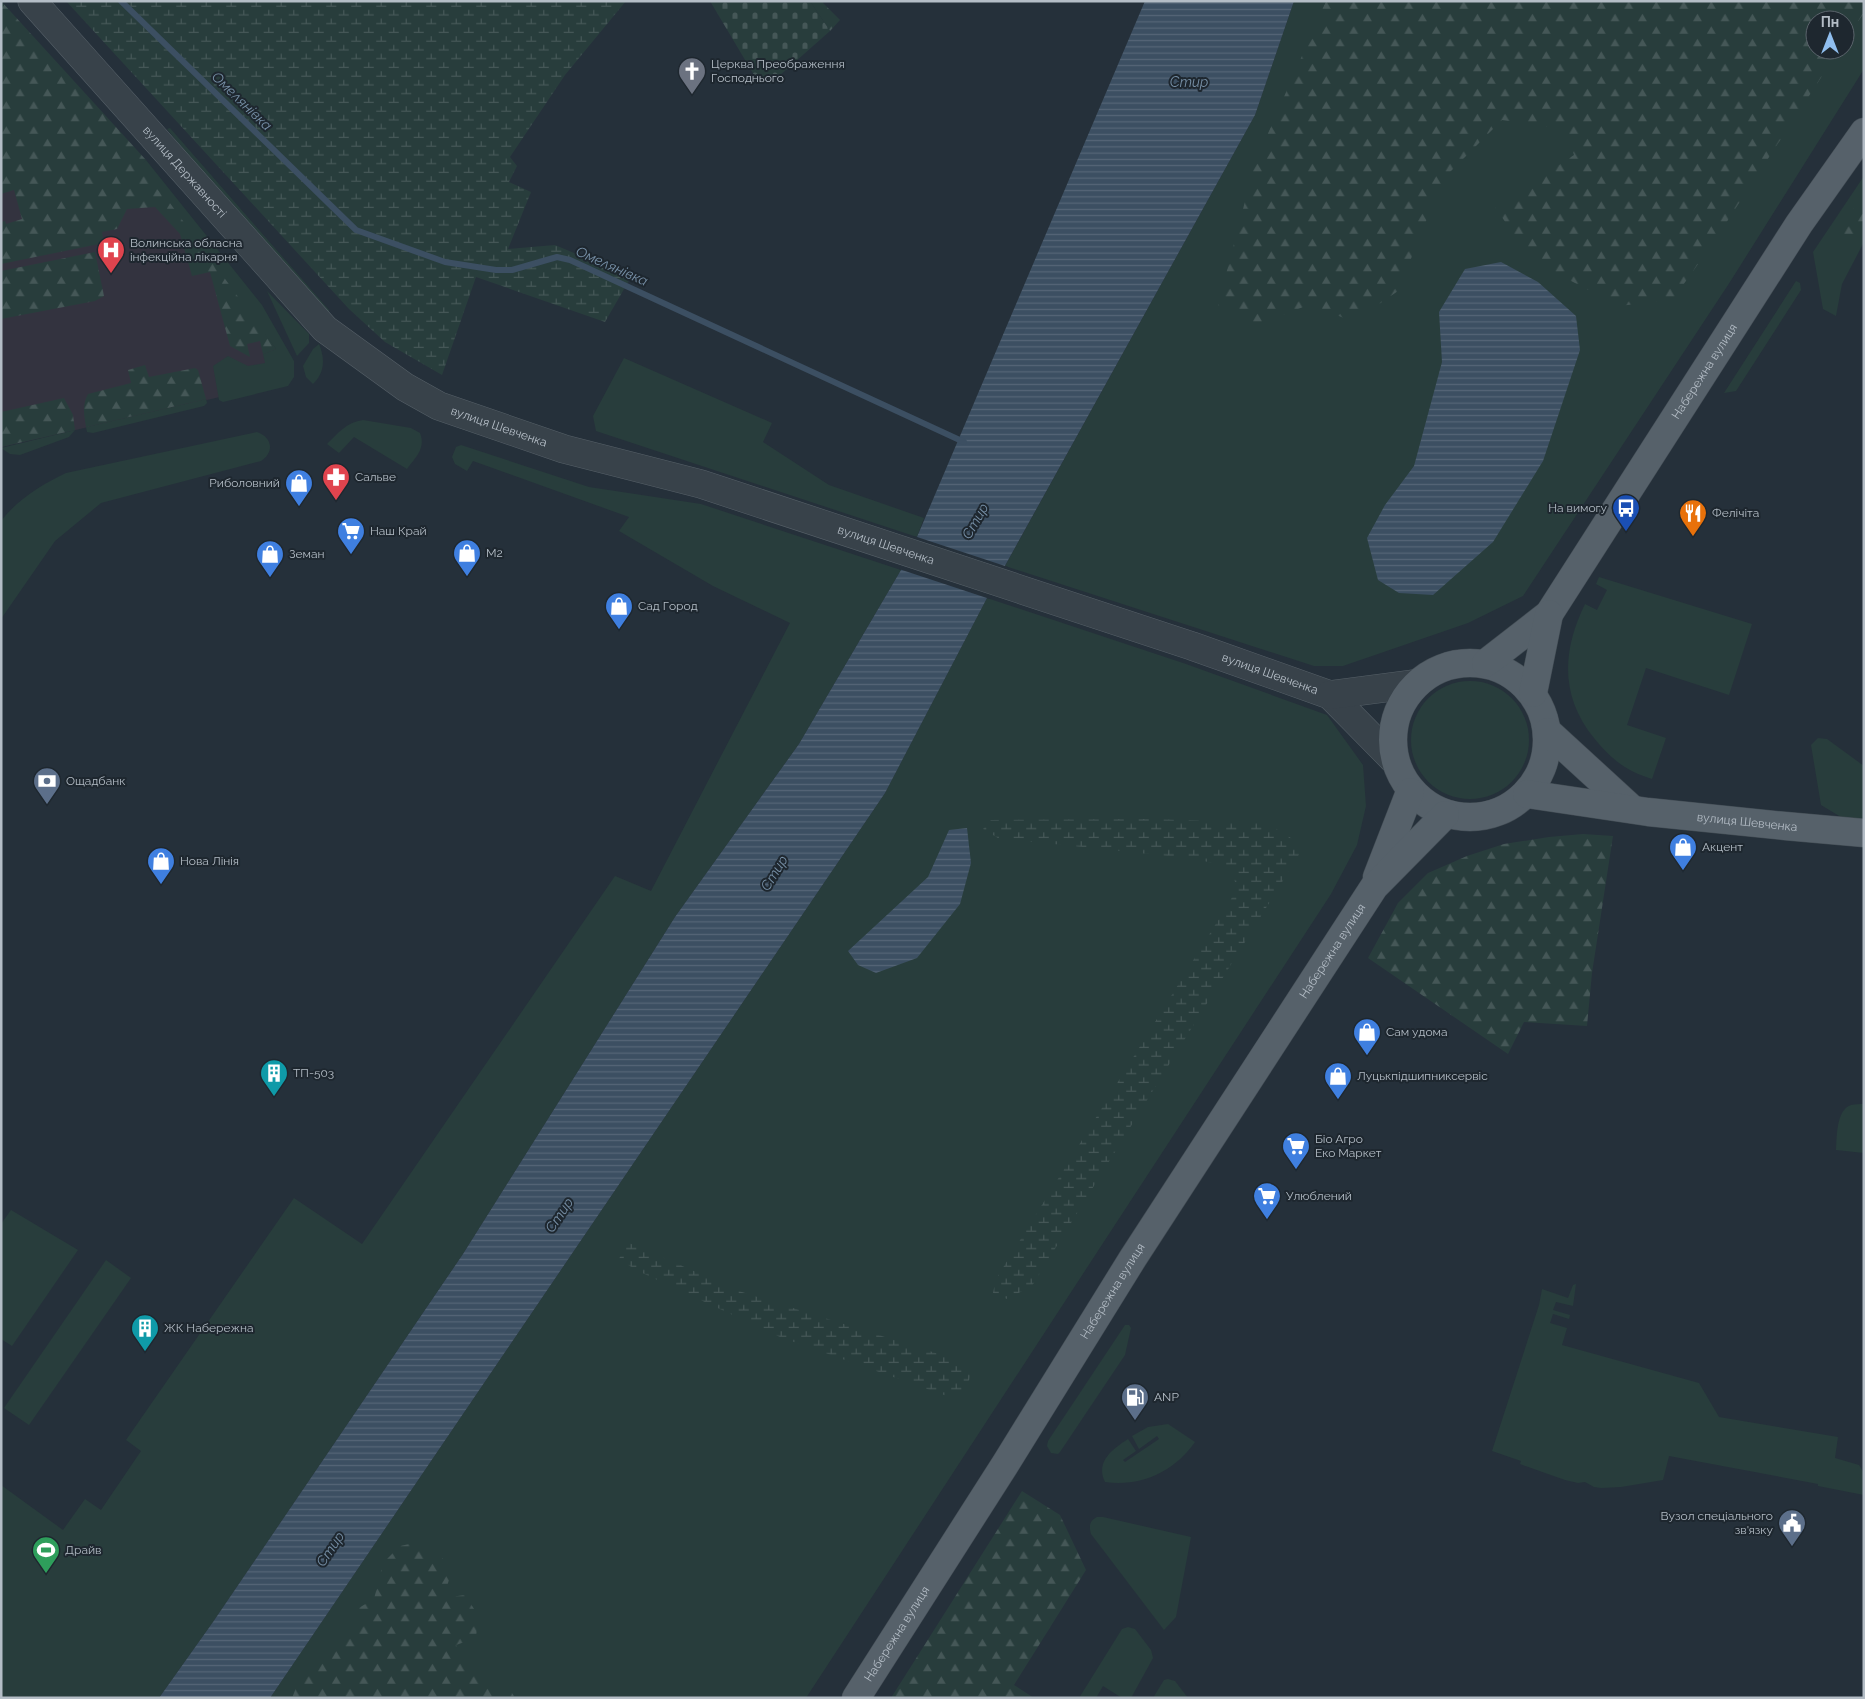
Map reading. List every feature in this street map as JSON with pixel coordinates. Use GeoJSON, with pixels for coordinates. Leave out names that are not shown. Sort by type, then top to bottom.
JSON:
{"type":"FeatureCollection","features":[{"type":"Feature","properties":{"kind":"main road","name":"Набережна вулиця"},"geometry":{"type":"LineString","coordinates":[[1486,663],[1549,614],[1799,224],[1864,132]]}},
{"type":"Feature","properties":{"kind":"main road","name":"Набережна вулиця"},"geometry":{"type":"LineString","coordinates":[[1533,693],[1549,614]]}},
{"type":"Feature","properties":{"kind":"main road"},"geometry":{"type":"LineString","coordinates":[[1548,732],[1544,766],[1527,794],[1489,816],[1445,815],[1410,792],[1392,758],[1393,719],[1414,684],[1447,665],[1486,663],[1512,674],[1533,693],[1548,732],[1632,809]]}},
{"type":"Feature","properties":{"kind":"main road","name":"Набережна вулиця"},"geometry":{"type":"LineString","coordinates":[[1374,887],[1410,792]]}},
{"type":"Feature","properties":{"kind":"main road","name":"вулиця Шевченка"},"geometry":{"type":"LineString","coordinates":[[1527,794],[1632,809],[1864,833]]}},
{"type":"Feature","properties":{"kind":"main road","name":"Набережна вулиця"},"geometry":{"type":"LineString","coordinates":[[856,1698],[1006,1463],[1133,1258],[1374,887],[1445,815]]}},
{"type":"Feature","properties":{"kind":"street","name":"вулиця Державності"},"geometry":{"type":"LineString","coordinates":[[32,1],[325,329],[405,387],[439,406]]}},
{"type":"Feature","properties":{"kind":"street","name":"вулиця Шевченка"},"geometry":{"type":"LineString","coordinates":[[439,406],[564,449],[707,486],[1192,646],[1330,695],[1392,758]]}},
{"type":"Feature","properties":{"kind":"street","name":"вулиця Шевченка"},"geometry":{"type":"LineString","coordinates":[[1330,695],[1414,684]]}},
{"type":"Feature","properties":{"kind":"shaded area","name":"Волинська обласна інфекційна лікарня"},"geometry":{"type":"Polygon","coordinates":[[[1,39],[167,199],[293,373],[290,381],[1,447],[1,39]]]}},
{"type":"Feature","properties":{"kind":"green space"},"geometry":{"type":"Polygon","coordinates":[[[1,1],[146,160],[137,169],[167,199],[276,349],[263,354],[260,341],[247,344],[250,357],[230,346],[210,272],[192,276],[180,234],[155,207],[127,209],[117,229],[102,232],[104,243],[1,264],[1,222],[5,221],[6,224],[22,219],[14,190],[1,194],[1,1]]]}},
{"type":"Feature","properties":{"kind":"green space"},"geometry":{"type":"Polygon","coordinates":[[[66,1],[626,1],[565,75],[510,157],[517,166],[509,182],[531,192],[508,249],[555,245],[631,277],[605,322],[476,277],[442,375],[385,342],[349,309],[66,1]]]}},
{"type":"Feature","properties":{"kind":"green space"},"geometry":{"type":"Polygon","coordinates":[[[710,1],[810,1],[830,31],[770,84],[757,80],[710,1]]]}},
{"type":"Feature","properties":{"kind":"green space"},"geometry":{"type":"Polygon","coordinates":[[[810,1],[824,1],[823,3],[840,20],[830,31],[810,1]]]}},
{"type":"Feature","properties":{"kind":"green space"},"geometry":{"type":"Polygon","coordinates":[[[1294,1],[1864,1],[1864,69],[1730,282],[1523,596],[1468,623],[1343,666],[1314,666],[1005,566],[1255,115],[1294,1]]]}},
{"type":"Feature","properties":{"kind":"green space"},"geometry":{"type":"Polygon","coordinates":[[[1326,1],[1864,1],[1864,13],[1855,26],[1855,10],[1805,10],[1805,60],[1832,60],[1711,246],[1673,299],[1620,306],[1532,261],[1495,207],[1574,155],[1565,129],[1502,120],[1443,179],[1398,291],[1353,322],[1311,304],[1256,325],[1218,305],[1255,163],[1326,1]]]}},
{"type":"Feature","properties":{"kind":"green space"},"geometry":{"type":"Polygon","coordinates":[[[170,128],[329,310],[329,316],[193,162],[167,129],[170,128]]]}},
{"type":"Feature","properties":{"kind":"green space"},"geometry":{"type":"Polygon","coordinates":[[[146,160],[262,305],[294,361],[294,377],[288,386],[223,402],[219,400],[213,366],[228,356],[248,366],[265,363],[263,354],[276,349],[136,169],[146,160]]]}},
{"type":"Feature","properties":{"kind":"green space"},"geometry":{"type":"Polygon","coordinates":[[[1864,176],[1864,242],[1842,284],[1836,316],[1823,309],[1813,252],[1864,176]]]}},
{"type":"Feature","properties":{"kind":"green space"},"geometry":{"type":"Polygon","coordinates":[[[1864,206],[1864,236],[1851,241],[1842,236],[1841,221],[1854,208],[1864,206]]]}},
{"type":"Feature","properties":{"kind":"green space"},"geometry":{"type":"Polygon","coordinates":[[[95,252],[104,296],[95,301],[1,319],[1,271],[95,252]]]}},
{"type":"Feature","properties":{"kind":"green space"},"geometry":{"type":"Polygon","coordinates":[[[1796,281],[1800,283],[1801,290],[1736,391],[1724,393],[1796,281]]]}},
{"type":"Feature","properties":{"kind":"green space"},"geometry":{"type":"Polygon","coordinates":[[[267,291],[309,334],[309,343],[297,356],[267,291]]]}},
{"type":"Feature","properties":{"kind":"green space"},"geometry":{"type":"Polygon","coordinates":[[[319,344],[323,365],[320,375],[313,384],[306,377],[303,366],[313,349],[319,344]]]}},
{"type":"Feature","properties":{"kind":"green space"},"geometry":{"type":"Polygon","coordinates":[[[624,358],[772,423],[763,442],[829,485],[924,518],[917,537],[596,431],[593,416],[624,358]]]}},
{"type":"Feature","properties":{"kind":"green space"},"geometry":{"type":"Polygon","coordinates":[[[145,365],[149,377],[195,368],[198,370],[206,399],[86,427],[84,406],[88,394],[131,383],[128,370],[145,365]]]}},
{"type":"Feature","properties":{"kind":"green space"},"geometry":{"type":"Polygon","coordinates":[[[64,398],[73,415],[75,430],[1,447],[1,412],[64,398]]]}},
{"type":"Feature","properties":{"kind":"green space"},"geometry":{"type":"Polygon","coordinates":[[[206,399],[207,403],[204,406],[93,433],[87,432],[86,427],[206,399]]]}},
{"type":"Feature","properties":{"kind":"green space"},"geometry":{"type":"Polygon","coordinates":[[[363,420],[411,428],[420,433],[422,438],[421,448],[407,469],[354,437],[339,453],[327,444],[347,426],[363,420]]]}},
{"type":"Feature","properties":{"kind":"green space"},"geometry":{"type":"Polygon","coordinates":[[[75,430],[69,437],[20,455],[10,454],[1,448],[75,430]]]}},
{"type":"Feature","properties":{"kind":"green space"},"geometry":{"type":"Polygon","coordinates":[[[257,432],[266,437],[270,445],[268,453],[261,461],[101,503],[55,541],[1,619],[1,521],[30,493],[66,473],[257,432]]]}},
{"type":"Feature","properties":{"kind":"green space"},"geometry":{"type":"Polygon","coordinates":[[[461,445],[589,487],[701,504],[901,570],[799,744],[675,917],[463,1254],[213,1622],[159,1698],[1,1698],[1,1485],[63,1530],[85,1499],[101,1510],[141,1451],[126,1440],[294,1198],[362,1244],[615,876],[651,891],[790,623],[713,586],[619,531],[629,517],[473,461],[467,471],[455,464],[452,457],[456,447],[461,445]]]}},
{"type":"Feature","properties":{"kind":"green space"},"geometry":{"type":"Polygon","coordinates":[[[1599,577],[1752,624],[1729,695],[1646,668],[1627,725],[1666,738],[1652,779],[1627,768],[1600,745],[1583,722],[1570,690],[1569,656],[1577,622],[1585,604],[1597,610],[1607,590],[1596,584],[1599,577]]]}},
{"type":"Feature","properties":{"kind":"green space"},"geometry":{"type":"Polygon","coordinates":[[[987,598],[1186,664],[1327,715],[1363,765],[1366,806],[1357,845],[1331,894],[806,1698],[270,1698],[885,793],[987,598]]]}},
{"type":"Feature","properties":{"kind":"green space"},"geometry":{"type":"Polygon","coordinates":[[[1470,681],[1493,685],[1512,698],[1525,717],[1529,740],[1525,763],[1512,782],[1493,795],[1470,799],[1447,795],[1428,782],[1415,763],[1411,740],[1415,717],[1428,698],[1447,685],[1470,681]]]}},
{"type":"Feature","properties":{"kind":"green space"},"geometry":{"type":"Polygon","coordinates":[[[1818,738],[1827,739],[1864,766],[1864,819],[1841,817],[1821,805],[1811,745],[1818,738]]]}},
{"type":"Feature","properties":{"kind":"green space"},"geometry":{"type":"Polygon","coordinates":[[[1152,819],[1267,823],[1294,840],[1300,853],[1032,1286],[1007,1299],[993,1293],[996,1279],[1238,888],[1228,867],[1196,859],[998,838],[983,829],[991,820],[1152,819]]]}},
{"type":"Feature","properties":{"kind":"green space"},"geometry":{"type":"Polygon","coordinates":[[[1583,834],[1613,836],[1592,973],[1587,1026],[1524,1022],[1508,1054],[1368,958],[1398,903],[1428,873],[1467,856],[1504,844],[1583,834]]]}},
{"type":"Feature","properties":{"kind":"green space"},"geometry":{"type":"Polygon","coordinates":[[[1864,1104],[1864,1153],[1836,1150],[1838,1124],[1842,1112],[1851,1105],[1864,1104]]]}},
{"type":"Feature","properties":{"kind":"green space"},"geometry":{"type":"Polygon","coordinates":[[[11,1210],[78,1250],[12,1346],[1,1339],[1,1224],[11,1210]]]}},
{"type":"Feature","properties":{"kind":"green space"},"geometry":{"type":"Polygon","coordinates":[[[627,1242],[742,1292],[961,1361],[972,1372],[966,1388],[947,1396],[780,1337],[636,1270],[619,1259],[627,1242]]]}},
{"type":"Feature","properties":{"kind":"green space"},"geometry":{"type":"Polygon","coordinates":[[[106,1260],[131,1278],[29,1425],[4,1408],[106,1260]]]}},
{"type":"Feature","properties":{"kind":"green space"},"geometry":{"type":"Polygon","coordinates":[[[1576,1284],[1573,1306],[1556,1302],[1553,1310],[1570,1315],[1569,1319],[1553,1314],[1550,1323],[1567,1328],[1562,1345],[1699,1383],[1719,1417],[1838,1437],[1835,1458],[1859,1465],[1864,1473],[1864,1495],[1818,1486],[1818,1484],[1669,1456],[1663,1480],[1621,1487],[1601,1488],[1594,1487],[1585,1482],[1578,1483],[1565,1480],[1520,1464],[1521,1461],[1492,1451],[1539,1305],[1542,1289],[1568,1298],[1573,1285],[1576,1284]]]}},
{"type":"Feature","properties":{"kind":"green space"},"geometry":{"type":"Polygon","coordinates":[[[1125,1325],[1129,1325],[1131,1328],[1125,1355],[1060,1452],[1058,1454],[1051,1453],[1047,1446],[1048,1441],[1125,1325]]]}},
{"type":"Feature","properties":{"kind":"green space"},"geometry":{"type":"Polygon","coordinates":[[[1168,1424],[1195,1442],[1187,1453],[1177,1462],[1156,1475],[1131,1482],[1105,1482],[1102,1468],[1111,1451],[1128,1439],[1136,1451],[1123,1460],[1125,1462],[1159,1439],[1157,1436],[1139,1449],[1132,1436],[1148,1427],[1168,1424]]]}},
{"type":"Feature","properties":{"kind":"green space"},"geometry":{"type":"Polygon","coordinates":[[[1022,1491],[1060,1515],[1086,1570],[1014,1685],[1034,1698],[891,1698],[1022,1491]]]}},
{"type":"Feature","properties":{"kind":"green space"},"geometry":{"type":"Polygon","coordinates":[[[1097,1517],[1191,1537],[1176,1617],[1164,1630],[1091,1534],[1090,1524],[1097,1517]]]}},
{"type":"Feature","properties":{"kind":"green space"},"geometry":{"type":"Polygon","coordinates":[[[419,1542],[439,1554],[452,1571],[443,1598],[465,1595],[478,1615],[476,1638],[456,1645],[476,1676],[488,1683],[508,1686],[515,1698],[292,1698],[296,1688],[314,1670],[332,1641],[358,1635],[357,1609],[374,1599],[383,1563],[400,1546],[419,1542]]]}},
{"type":"Feature","properties":{"kind":"green space"},"geometry":{"type":"Polygon","coordinates":[[[1128,1627],[1135,1629],[1151,1650],[1153,1658],[1131,1698],[1122,1698],[1103,1686],[1096,1698],[1079,1698],[1122,1629],[1128,1627]]]}},
{"type":"Feature","properties":{"kind":"green space"},"geometry":{"type":"Polygon","coordinates":[[[1164,1680],[1175,1681],[1188,1698],[1153,1698],[1164,1680]]]}},
{"type":"Feature","properties":{"kind":"water","name":"Стир"},"geometry":{"type":"Polygon","coordinates":[[[1145,1],[1294,1],[1255,115],[987,598],[885,793],[270,1698],[159,1698],[213,1622],[463,1254],[675,917],[799,744],[901,570],[917,537],[1145,1]]]}},
{"type":"Feature","properties":{"kind":"water"},"geometry":{"type":"Polygon","coordinates":[[[1501,262],[1538,282],[1576,316],[1580,350],[1543,461],[1493,542],[1433,595],[1399,593],[1378,580],[1367,538],[1385,505],[1414,466],[1442,362],[1439,312],[1465,269],[1501,262]]]}},
{"type":"Feature","properties":{"kind":"water"},"geometry":{"type":"Polygon","coordinates":[[[967,828],[971,863],[960,904],[917,958],[876,973],[858,965],[848,951],[928,877],[949,830],[967,828]]]}},
{"type":"Feature","properties":{"kind":"pier"},"geometry":{"type":"Polygon","coordinates":[[[914,536],[1008,567],[990,599],[899,569],[914,536]]]}},
{"type":"Feature","properties":{"kind":"waterway","name":"Омелянівка"},"geometry":{"type":"LineString","coordinates":[[121,1],[356,230],[445,262],[496,270],[512,270],[557,257],[570,260],[964,442]]}},
{"type":"Feature","properties":{"kind":"place","name":"Церква Преображення Господнього"},"geometry":{"type":"Point","coordinates":[692,95]}},
{"type":"Feature","properties":{"kind":"place","name":"Волинська обласна інфекційна лікарня"},"geometry":{"type":"Point","coordinates":[111,274]}},
{"type":"Feature","properties":{"kind":"place","name":"Сальве"},"geometry":{"type":"Point","coordinates":[336,501]}},
{"type":"Feature","properties":{"kind":"place","name":"Риболовний"},"geometry":{"type":"Point","coordinates":[299,507]}},
{"type":"Feature","properties":{"kind":"place","name":"На вимогу"},"geometry":{"type":"Point","coordinates":[1626,532]}},
{"type":"Feature","properties":{"kind":"place","name":"Фелічіта"},"geometry":{"type":"Point","coordinates":[1693,537]}},
{"type":"Feature","properties":{"kind":"place","name":"Наш Край"},"geometry":{"type":"Point","coordinates":[351,555]}},
{"type":"Feature","properties":{"kind":"place","name":"М2"},"geometry":{"type":"Point","coordinates":[467,577]}},
{"type":"Feature","properties":{"kind":"place","name":"Земан"},"geometry":{"type":"Point","coordinates":[270,578]}},
{"type":"Feature","properties":{"kind":"place","name":"Сад Город"},"geometry":{"type":"Point","coordinates":[619,630]}},
{"type":"Feature","properties":{"kind":"place","name":"Ощадбанк"},"geometry":{"type":"Point","coordinates":[47,805]}},
{"type":"Feature","properties":{"kind":"place","name":"Акцент"},"geometry":{"type":"Point","coordinates":[1683,871]}},
{"type":"Feature","properties":{"kind":"place","name":"Нова Лінія"},"geometry":{"type":"Point","coordinates":[161,885]}},
{"type":"Feature","properties":{"kind":"place","name":"Сам удома"},"geometry":{"type":"Point","coordinates":[1367,1056]}},
{"type":"Feature","properties":{"kind":"place","name":"ТП-503"},"geometry":{"type":"Point","coordinates":[274,1097]}},
{"type":"Feature","properties":{"kind":"place","name":"Луцькпідшипниксервіс"},"geometry":{"type":"Point","coordinates":[1338,1100]}},
{"type":"Feature","properties":{"kind":"place","name":"Біо Агро Еко Маркет"},"geometry":{"type":"Point","coordinates":[1296,1170]}},
{"type":"Feature","properties":{"kind":"place","name":"Улюблений"},"geometry":{"type":"Point","coordinates":[1267,1220]}},
{"type":"Feature","properties":{"kind":"place","name":"ЖК Набережна"},"geometry":{"type":"Point","coordinates":[145,1352]}},
{"type":"Feature","properties":{"kind":"place","name":"ANP"},"geometry":{"type":"Point","coordinates":[1135,1421]}},
{"type":"Feature","properties":{"kind":"place","name":"Вузол спеціального зв'язку"},"geometry":{"type":"Point","coordinates":[1792,1547]}},
{"type":"Feature","properties":{"kind":"place","name":"Драйв"},"geometry":{"type":"Point","coordinates":[46,1574]}}]}
